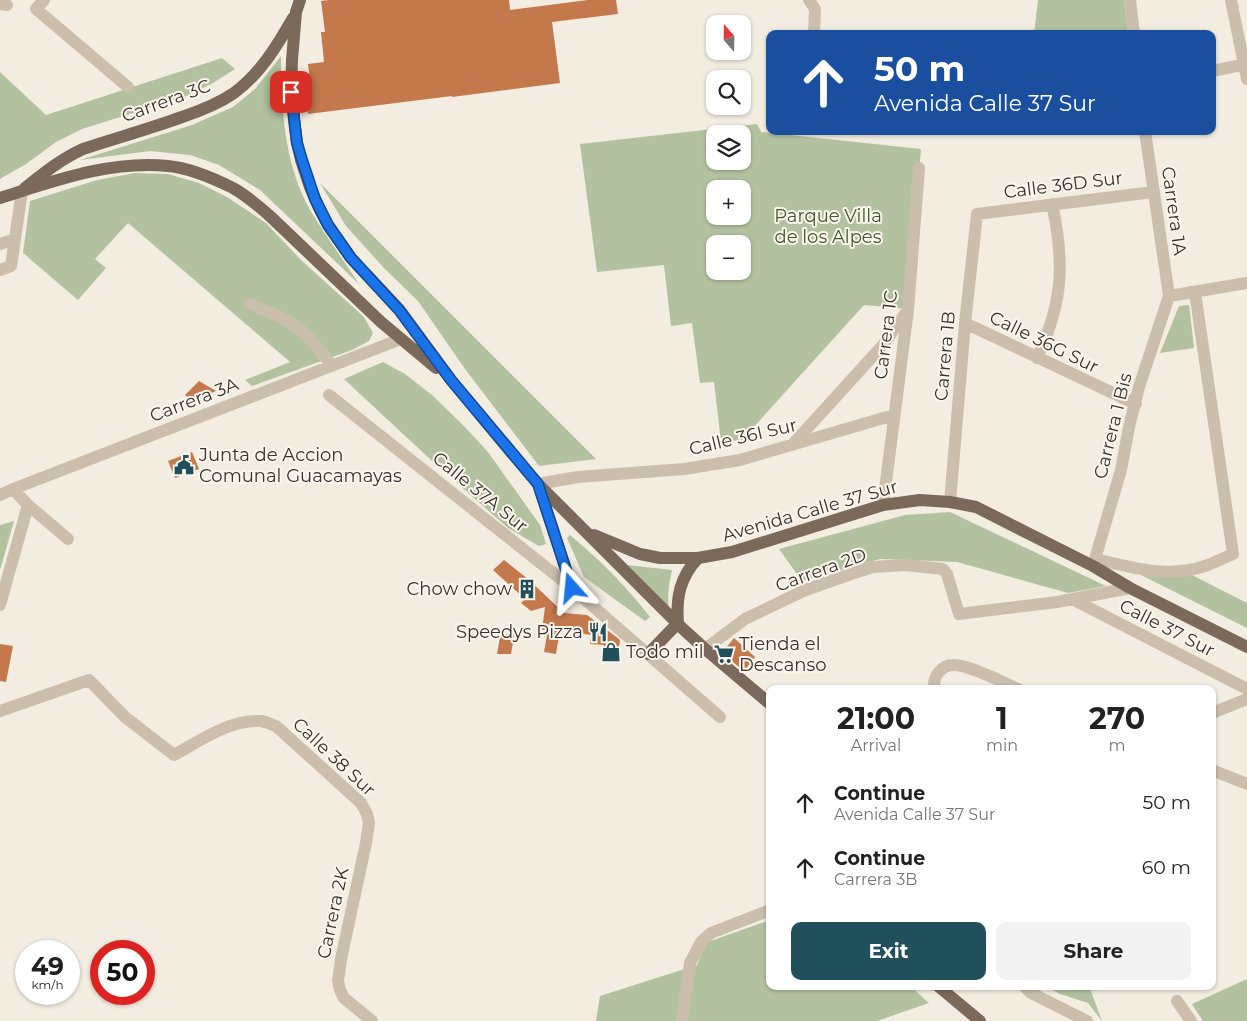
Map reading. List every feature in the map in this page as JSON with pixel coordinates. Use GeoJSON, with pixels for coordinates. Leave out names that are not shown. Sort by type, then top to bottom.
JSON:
{"type":"FeatureCollection","features":[{"type":"Feature","properties":{"kind":"main road","name":"Carrera 3C"},"geometry":{"type":"LineString","coordinates":[[22,191],[70,155],[201,110],[234,93],[262,66],[282,37],[298,6]]}},
{"type":"Feature","properties":{"kind":"main road"},"geometry":{"type":"LineString","coordinates":[[298,6],[292,60],[291,92],[297,143],[320,210],[342,245],[399,310],[451,380]]}},
{"type":"Feature","properties":{"kind":"main road"},"geometry":{"type":"LineString","coordinates":[[0,198],[98,170],[144,165],[170,166],[193,171],[214,179],[234,189],[262,208],[381,322],[451,380]]}},
{"type":"Feature","properties":{"kind":"main road","name":"Avenida Calle 37 Sur"},"geometry":{"type":"LineString","coordinates":[[451,380],[538,484],[587,532],[640,554],[660,558],[698,558],[732,552],[883,505],[920,500],[950,502],[976,507],[1094,562],[1130,588],[1247,646]]}},
{"type":"Feature","properties":{"kind":"main road"},"geometry":{"type":"LineString","coordinates":[[538,484],[572,588]]}},
{"type":"Feature","properties":{"kind":"main road"},"geometry":{"type":"LineString","coordinates":[[587,532],[705,649],[766,701]]}},
{"type":"Feature","properties":{"kind":"main road"},"geometry":{"type":"LineString","coordinates":[[648,654],[678,623],[678,599],[682,579],[698,558]]}},
{"type":"Feature","properties":{"kind":"main road"},"geometry":{"type":"LineString","coordinates":[[944,990],[980,1021]]}},
{"type":"Feature","properties":{"kind":"street"},"geometry":{"type":"LineString","coordinates":[[1130,0],[1134,30]]}},
{"type":"Feature","properties":{"kind":"street"},"geometry":{"type":"LineString","coordinates":[[1231,0],[1246,64],[1247,79]]}},
{"type":"Feature","properties":{"kind":"street"},"geometry":{"type":"LineString","coordinates":[[40,4],[128,87]]}},
{"type":"Feature","properties":{"kind":"street"},"geometry":{"type":"LineString","coordinates":[[812,5],[814,30]]}},
{"type":"Feature","properties":{"kind":"street"},"geometry":{"type":"LineString","coordinates":[[1216,70],[1246,64]]}},
{"type":"Feature","properties":{"kind":"street","name":"Carrera 1A"},"geometry":{"type":"LineString","coordinates":[[1146,135],[1169,296]]}},
{"type":"Feature","properties":{"kind":"street","name":"Carrera 1C"},"geometry":{"type":"LineString","coordinates":[[883,505],[908,310],[918,168]]}},
{"type":"Feature","properties":{"kind":"street"},"geometry":{"type":"LineString","coordinates":[[6,268],[15,239],[22,191]]}},
{"type":"Feature","properties":{"kind":"street","name":"Calle 36D Sur"},"geometry":{"type":"LineString","coordinates":[[977,214],[1153,192]]}},
{"type":"Feature","properties":{"kind":"street"},"geometry":{"type":"LineString","coordinates":[[1037,358],[1055,310],[1060,276],[1059,242],[1052,204]]}},
{"type":"Feature","properties":{"kind":"street","name":"Carrera 1B"},"geometry":{"type":"LineString","coordinates":[[950,502],[965,323],[977,214]]}},
{"type":"Feature","properties":{"kind":"street"},"geometry":{"type":"LineString","coordinates":[[0,244],[15,239]]}},
{"type":"Feature","properties":{"kind":"street"},"geometry":{"type":"LineString","coordinates":[[1169,296],[1247,283]]}},
{"type":"Feature","properties":{"kind":"street"},"geometry":{"type":"LineString","coordinates":[[1094,562],[1158,572],[1172,572],[1204,566],[1233,554],[1195,292]]}},
{"type":"Feature","properties":{"kind":"street","name":"Carrera 1 Bis"},"geometry":{"type":"LineString","coordinates":[[1094,562],[1121,470],[1139,387],[1169,296]]}},
{"type":"Feature","properties":{"kind":"street"},"geometry":{"type":"LineString","coordinates":[[250,304],[286,320],[297,328],[308,337],[332,366]]}},
{"type":"Feature","properties":{"kind":"street"},"geometry":{"type":"LineString","coordinates":[[793,444],[883,345],[908,310]]}},
{"type":"Feature","properties":{"kind":"street","name":"Calle 36G Sur"},"geometry":{"type":"LineString","coordinates":[[965,323],[1136,404]]}},
{"type":"Feature","properties":{"kind":"street","name":"Carrera 3A"},"geometry":{"type":"LineString","coordinates":[[0,495],[401,339]]}},
{"type":"Feature","properties":{"kind":"street","name":"Calle 37A Sur"},"geometry":{"type":"LineString","coordinates":[[329,395],[572,588],[720,717]]}},
{"type":"Feature","properties":{"kind":"street","name":"Calle 36I Sur"},"geometry":{"type":"LineString","coordinates":[[538,484],[578,477],[684,469],[740,460],[894,414]]}},
{"type":"Feature","properties":{"kind":"street"},"geometry":{"type":"LineString","coordinates":[[13,489],[28,505],[68,539]]}},
{"type":"Feature","properties":{"kind":"street"},"geometry":{"type":"LineString","coordinates":[[0,605],[28,505]]}},
{"type":"Feature","properties":{"kind":"street","name":"Carrera 2D"},"geometry":{"type":"LineString","coordinates":[[705,649],[744,619],[803,591],[873,567],[905,565],[943,570],[947,574],[959,614],[1072,599]]}},
{"type":"Feature","properties":{"kind":"street"},"geometry":{"type":"LineString","coordinates":[[1072,599],[1130,588]]}},
{"type":"Feature","properties":{"kind":"street","name":"Calle 37 Sur"},"geometry":{"type":"LineString","coordinates":[[1072,599],[1247,689]]}},
{"type":"Feature","properties":{"kind":"street"},"geometry":{"type":"LineString","coordinates":[[934,685],[935,679],[940,670],[946,666],[956,665],[1008,685]]}},
{"type":"Feature","properties":{"kind":"street","name":"Calle 38 Sur"},"geometry":{"type":"LineString","coordinates":[[0,711],[89,680],[125,717],[174,755],[234,724],[262,721],[276,726],[361,803],[366,810],[368,818],[366,843]]}},
{"type":"Feature","properties":{"kind":"street"},"geometry":{"type":"LineString","coordinates":[[1216,712],[1247,699]]}},
{"type":"Feature","properties":{"kind":"street"},"geometry":{"type":"LineString","coordinates":[[1216,772],[1247,784]]}},
{"type":"Feature","properties":{"kind":"street","name":"Carrera 2K"},"geometry":{"type":"LineString","coordinates":[[366,843],[338,981],[340,990],[348,1002],[372,1021]]}},
{"type":"Feature","properties":{"kind":"street"},"geometry":{"type":"LineString","coordinates":[[682,1021],[690,962],[701,942],[711,933],[766,912]]}},
{"type":"Feature","properties":{"kind":"street"},"geometry":{"type":"LineString","coordinates":[[1028,990],[1087,1021]]}},
{"type":"Feature","properties":{"kind":"street"},"geometry":{"type":"LineString","coordinates":[[1177,1001],[1191,1021]]}},
{"type":"Feature","properties":{"kind":"green space"},"geometry":{"type":"Polygon","coordinates":[[[1038,0],[1124,0],[1128,30],[1034,30],[1038,0]]]}},
{"type":"Feature","properties":{"kind":"green space"},"geometry":{"type":"Polygon","coordinates":[[[281,56],[283,115],[294,173],[310,210],[359,284],[260,190],[219,165],[190,155],[150,151],[80,160],[192,125],[233,107],[255,89],[281,56]]]}},
{"type":"Feature","properties":{"kind":"green space"},"geometry":{"type":"Polygon","coordinates":[[[222,58],[235,69],[213,83],[187,96],[82,129],[56,142],[26,164],[0,179],[0,72],[46,115],[222,58]]]}},
{"type":"Feature","properties":{"kind":"green space","name":"Parque Villa de los Alpes"},"geometry":{"type":"Polygon","coordinates":[[[757,124],[761,132],[766,133],[766,135],[789,135],[921,149],[908,309],[864,305],[742,440],[721,442],[714,382],[700,383],[692,323],[671,326],[664,265],[597,272],[580,144],[706,130],[706,170],[751,170],[751,125],[748,125],[757,124]]]}},
{"type":"Feature","properties":{"kind":"green space"},"geometry":{"type":"Polygon","coordinates":[[[135,173],[168,174],[199,183],[227,197],[266,223],[301,260],[364,317],[373,333],[369,341],[352,350],[252,386],[245,380],[290,362],[128,223],[95,259],[106,268],[78,300],[23,253],[30,201],[97,180],[135,173]]]}},
{"type":"Feature","properties":{"kind":"green space"},"geometry":{"type":"Polygon","coordinates":[[[320,183],[596,459],[539,466],[465,369],[418,301],[384,268],[346,226],[320,183]]]}},
{"type":"Feature","properties":{"kind":"green space"},"geometry":{"type":"Polygon","coordinates":[[[1189,305],[1194,348],[1160,353],[1179,306],[1189,305]]]}},
{"type":"Feature","properties":{"kind":"green space"},"geometry":{"type":"Polygon","coordinates":[[[383,362],[405,374],[432,395],[488,452],[540,525],[546,544],[539,546],[508,528],[344,379],[383,362]]]}},
{"type":"Feature","properties":{"kind":"green space"},"geometry":{"type":"Polygon","coordinates":[[[950,512],[1106,586],[1068,593],[957,562],[880,559],[802,581],[779,549],[905,515],[950,512]]]}},
{"type":"Feature","properties":{"kind":"green space"},"geometry":{"type":"Polygon","coordinates":[[[14,521],[0,570],[0,525],[14,521]]]}},
{"type":"Feature","properties":{"kind":"green space"},"geometry":{"type":"Polygon","coordinates":[[[570,535],[612,574],[650,617],[645,621],[584,577],[567,538],[570,535]]]}},
{"type":"Feature","properties":{"kind":"green space"},"geometry":{"type":"Polygon","coordinates":[[[627,565],[672,570],[668,599],[669,608],[627,565]]]}},
{"type":"Feature","properties":{"kind":"green space"},"geometry":{"type":"Polygon","coordinates":[[[1137,573],[1188,573],[1247,603],[1247,628],[1137,573]]]}},
{"type":"Feature","properties":{"kind":"green space"},"geometry":{"type":"Polygon","coordinates":[[[766,921],[766,990],[914,990],[929,1003],[877,1021],[596,1021],[600,996],[697,965],[705,943],[766,921]]]}},
{"type":"Feature","properties":{"kind":"green space"},"geometry":{"type":"Polygon","coordinates":[[[1247,979],[1247,1021],[1203,1021],[1192,1004],[1247,979]]]}},
{"type":"Feature","properties":{"kind":"green space"},"geometry":{"type":"Polygon","coordinates":[[[1053,990],[1090,990],[1102,1021],[1088,1003],[1053,990]]]}},
{"type":"Feature","properties":{"kind":"building"},"geometry":{"type":"Polygon","coordinates":[[[509,0],[510,10],[588,0],[616,0],[618,14],[552,22],[560,83],[308,114],[306,97],[312,96],[308,64],[324,62],[321,32],[325,32],[321,1],[509,0]]]}},
{"type":"Feature","properties":{"kind":"building"},"geometry":{"type":"Polygon","coordinates":[[[199,381],[216,391],[192,401],[185,395],[199,381]]]}},
{"type":"Feature","properties":{"kind":"building","name":"Junta de Accion Comunal Guacamayas"},"geometry":{"type":"Polygon","coordinates":[[[192,452],[199,469],[175,478],[168,461],[192,452]]]}},
{"type":"Feature","properties":{"kind":"building"},"geometry":{"type":"Polygon","coordinates":[[[504,560],[528,579],[564,613],[587,615],[619,639],[617,657],[603,654],[604,645],[590,644],[591,635],[560,630],[556,654],[544,652],[548,630],[542,630],[545,607],[531,611],[521,603],[525,599],[493,570],[504,560]]]}},
{"type":"Feature","properties":{"kind":"building"},"geometry":{"type":"Polygon","coordinates":[[[515,631],[511,654],[497,654],[500,637],[515,631]]]}},
{"type":"Feature","properties":{"kind":"building"},"geometry":{"type":"Polygon","coordinates":[[[734,638],[755,657],[744,671],[722,653],[734,638]]]}},
{"type":"Feature","properties":{"kind":"building"},"geometry":{"type":"Polygon","coordinates":[[[0,644],[13,646],[6,682],[0,681],[0,644]]]}},
{"type":"Feature","properties":{"kind":"place","name":"Junta de Accion Comunal Guacamayas"},"geometry":{"type":"Point","coordinates":[184,465]}},
{"type":"Feature","properties":{"kind":"place","name":"Chow chow"},"geometry":{"type":"Point","coordinates":[527,589]}},
{"type":"Feature","properties":{"kind":"place","name":"Speedys Pizza"},"geometry":{"type":"Point","coordinates":[598,632]}},
{"type":"Feature","properties":{"kind":"place","name":"Todo mil"},"geometry":{"type":"Point","coordinates":[611,652]}},
{"type":"Feature","properties":{"kind":"place","name":"Tienda el Descanso"},"geometry":{"type":"Point","coordinates":[724,654]}},
{"type":"Feature","properties":{"kind":"route"},"geometry":{"type":"LineString","coordinates":[[291,92],[297,143],[310,187],[328,225],[351,258],[399,310],[451,380],[538,484],[572,588]]}}]}
